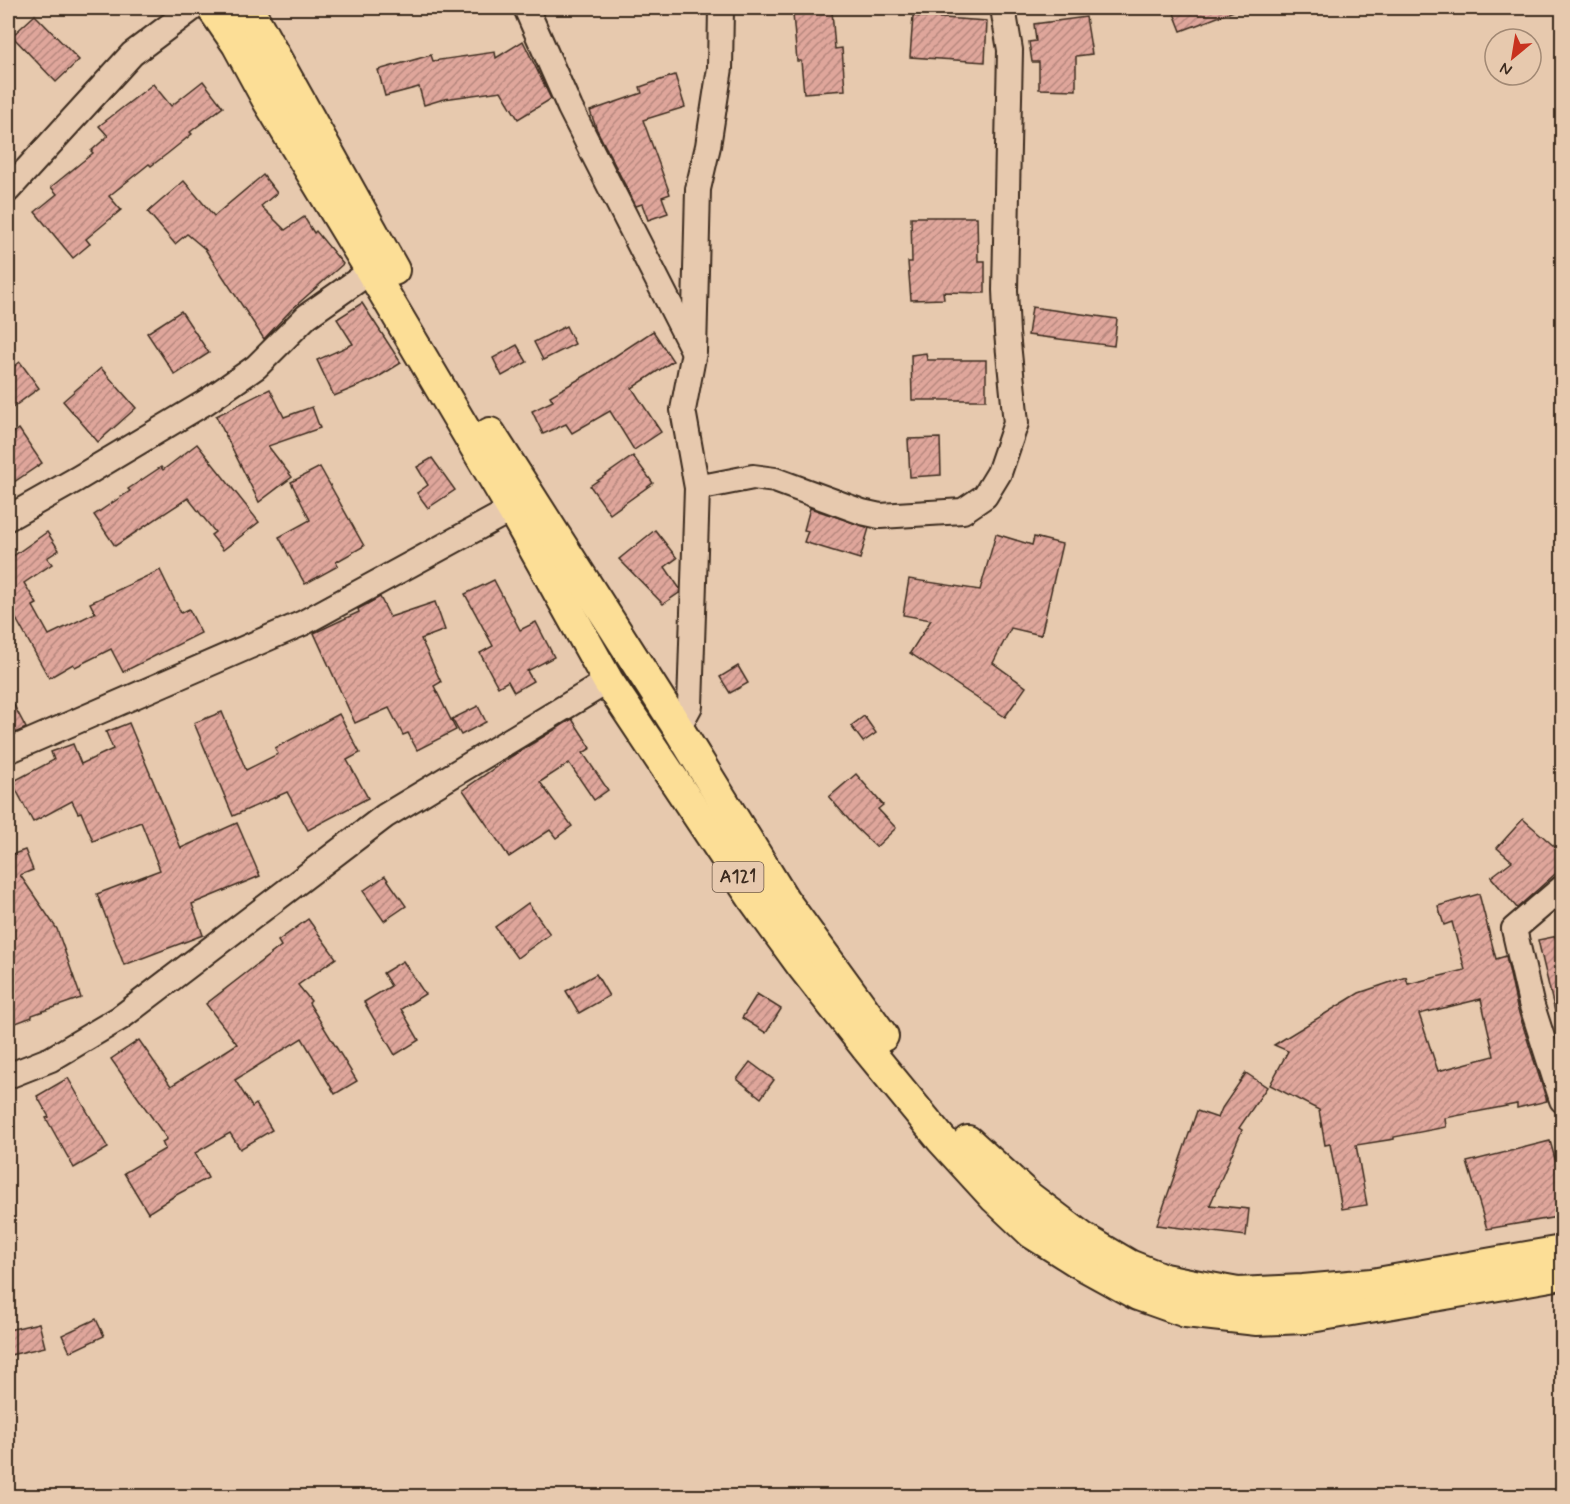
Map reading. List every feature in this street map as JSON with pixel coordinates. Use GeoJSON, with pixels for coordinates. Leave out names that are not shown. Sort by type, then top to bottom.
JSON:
{"type":"FeatureCollection","features":[{"type":"Feature","properties":{"kind":"main road","name":"A121"},"geometry":{"type":"LineString","coordinates":[[212,8],[237,44],[267,101],[371,270],[512,509],[608,681],[754,900],[802,966],[941,1138],[995,1198],[1032,1233],[1078,1262],[1138,1295],[1186,1312],[1257,1320],[1326,1315],[1563,1274]]}},
{"type":"Feature","properties":{"kind":"main road","name":"A121"},"geometry":{"type":"LineString","coordinates":[[248,8],[357,207],[481,420],[678,728],[784,900],[864,1012],[971,1146],[1029,1197],[1083,1238],[1129,1265],[1164,1280],[1238,1293],[1303,1290],[1372,1284],[1563,1251]]}},
{"type":"Feature","properties":{"kind":"street"},"geometry":{"type":"LineString","coordinates":[[8,189],[132,54],[193,8]]}},
{"type":"Feature","properties":{"kind":"street"},"geometry":{"type":"LineString","coordinates":[[526,8],[570,108],[694,352]]}},
{"type":"Feature","properties":{"kind":"street"},"geometry":{"type":"LineString","coordinates":[[678,728],[690,706],[697,488],[683,410],[694,352],[698,189],[708,146],[720,68],[721,8]]}},
{"type":"Feature","properties":{"kind":"street"},"geometry":{"type":"LineString","coordinates":[[697,488],[753,477],[775,480],[862,512],[880,516],[963,511],[985,495],[999,473],[1016,423],[1005,290],[1010,50],[1003,8]]}},
{"type":"Feature","properties":{"kind":"street"},"geometry":{"type":"LineString","coordinates":[[8,518],[206,402],[256,367],[307,316],[371,270]]}},
{"type":"Feature","properties":{"kind":"street"},"geometry":{"type":"LineString","coordinates":[[8,751],[303,623],[512,509]]}},
{"type":"Feature","properties":{"kind":"street"},"geometry":{"type":"LineString","coordinates":[[8,1076],[51,1059],[120,1018],[385,816],[608,681]]}},
{"type":"Feature","properties":{"kind":"street"},"geometry":{"type":"LineString","coordinates":[[1563,888],[1514,928],[1531,1003],[1563,1100]]}},
{"type":"Feature","properties":{"kind":"building"},"geometry":{"type":"Polygon","coordinates":[[[1172,8],[1239,8],[1239,9],[1181,31],[1172,8]]]}},
{"type":"Feature","properties":{"kind":"building"},"geometry":{"type":"Polygon","coordinates":[[[832,11],[835,49],[842,48],[845,90],[804,93],[801,61],[797,61],[793,14],[832,11]]]}},
{"type":"Feature","properties":{"kind":"building"},"geometry":{"type":"Polygon","coordinates":[[[35,15],[79,60],[56,82],[12,36],[35,15]]]}},
{"type":"Feature","properties":{"kind":"building"},"geometry":{"type":"Polygon","coordinates":[[[913,16],[987,21],[985,62],[910,57],[913,16]]]}},
{"type":"Feature","properties":{"kind":"building"},"geometry":{"type":"Polygon","coordinates":[[[1086,17],[1092,54],[1076,56],[1076,90],[1039,89],[1039,62],[1032,62],[1029,42],[1036,41],[1034,24],[1086,17]]]}},
{"type":"Feature","properties":{"kind":"building"},"geometry":{"type":"Polygon","coordinates":[[[523,41],[551,99],[518,119],[501,91],[444,99],[424,105],[419,87],[385,96],[378,70],[431,55],[433,61],[495,52],[496,58],[523,41]]]}},
{"type":"Feature","properties":{"kind":"building"},"geometry":{"type":"Polygon","coordinates":[[[675,75],[685,107],[643,120],[670,194],[662,197],[668,213],[648,220],[642,204],[636,206],[597,130],[590,111],[642,93],[640,87],[675,75]]]}},
{"type":"Feature","properties":{"kind":"building"},"geometry":{"type":"Polygon","coordinates":[[[203,81],[223,107],[190,132],[192,134],[167,154],[151,166],[149,164],[109,196],[121,210],[86,239],[90,244],[73,258],[35,212],[57,194],[51,187],[93,153],[91,151],[108,136],[99,126],[153,84],[171,106],[203,81]]]}},
{"type":"Feature","properties":{"kind":"building"},"geometry":{"type":"Polygon","coordinates":[[[263,175],[277,193],[261,206],[285,230],[304,217],[314,233],[316,231],[343,264],[292,309],[264,339],[205,249],[187,234],[175,244],[148,212],[184,181],[214,216],[263,175]]]}},
{"type":"Feature","properties":{"kind":"building"},"geometry":{"type":"Polygon","coordinates":[[[911,217],[977,217],[978,261],[985,261],[985,293],[943,292],[944,299],[911,300],[908,262],[912,262],[911,217]]]}},
{"type":"Feature","properties":{"kind":"building"},"geometry":{"type":"Polygon","coordinates":[[[362,303],[401,363],[375,379],[334,396],[317,360],[353,344],[337,319],[362,303]]]}},
{"type":"Feature","properties":{"kind":"building"},"geometry":{"type":"Polygon","coordinates":[[[1032,307],[1117,319],[1114,346],[1028,335],[1032,307]]]}},
{"type":"Feature","properties":{"kind":"building"},"geometry":{"type":"Polygon","coordinates":[[[181,311],[209,353],[175,375],[147,333],[181,311]]]}},
{"type":"Feature","properties":{"kind":"building"},"geometry":{"type":"Polygon","coordinates":[[[566,326],[575,344],[543,360],[534,342],[566,326]]]}},
{"type":"Feature","properties":{"kind":"building"},"geometry":{"type":"Polygon","coordinates":[[[653,331],[673,361],[632,388],[661,432],[634,450],[610,411],[572,433],[566,424],[543,434],[532,411],[553,401],[550,396],[653,331]]]}},
{"type":"Feature","properties":{"kind":"building"},"geometry":{"type":"Polygon","coordinates":[[[517,345],[527,362],[502,376],[493,358],[517,345]]]}},
{"type":"Feature","properties":{"kind":"building"},"geometry":{"type":"Polygon","coordinates":[[[926,353],[927,360],[986,360],[986,400],[912,400],[911,355],[926,353]]]}},
{"type":"Feature","properties":{"kind":"building"},"geometry":{"type":"Polygon","coordinates":[[[20,362],[39,388],[8,411],[8,371],[20,362]]]}},
{"type":"Feature","properties":{"kind":"building"},"geometry":{"type":"Polygon","coordinates":[[[101,368],[136,408],[98,442],[63,401],[101,368]]]}},
{"type":"Feature","properties":{"kind":"building"},"geometry":{"type":"Polygon","coordinates":[[[270,389],[284,417],[312,407],[320,428],[268,446],[292,477],[259,502],[216,416],[270,389]]]}},
{"type":"Feature","properties":{"kind":"building"},"geometry":{"type":"Polygon","coordinates":[[[19,429],[42,463],[8,486],[8,437],[19,429]]]}},
{"type":"Feature","properties":{"kind":"building"},"geometry":{"type":"Polygon","coordinates":[[[940,438],[941,475],[910,477],[908,439],[940,438]]]}},
{"type":"Feature","properties":{"kind":"building"},"geometry":{"type":"Polygon","coordinates":[[[197,444],[259,522],[223,550],[211,535],[215,532],[188,498],[115,546],[94,515],[161,467],[163,470],[197,444]]]}},
{"type":"Feature","properties":{"kind":"building"},"geometry":{"type":"Polygon","coordinates":[[[633,456],[653,483],[610,514],[590,486],[633,456]]]}},
{"type":"Feature","properties":{"kind":"building"},"geometry":{"type":"Polygon","coordinates":[[[432,458],[455,490],[428,508],[417,493],[428,485],[417,467],[432,458]]]}},
{"type":"Feature","properties":{"kind":"building"},"geometry":{"type":"Polygon","coordinates":[[[320,467],[364,546],[336,562],[338,566],[305,584],[279,537],[310,520],[291,482],[320,467]]]}},
{"type":"Feature","properties":{"kind":"building"},"geometry":{"type":"Polygon","coordinates":[[[810,508],[869,528],[860,559],[804,542],[808,531],[804,530],[810,508]]]}},
{"type":"Feature","properties":{"kind":"building"},"geometry":{"type":"Polygon","coordinates":[[[655,530],[677,558],[665,567],[680,589],[679,593],[663,604],[619,559],[655,530]]]}},
{"type":"Feature","properties":{"kind":"building"},"geometry":{"type":"Polygon","coordinates":[[[47,532],[59,550],[47,558],[52,564],[24,583],[37,604],[33,606],[49,635],[95,613],[90,603],[160,570],[181,613],[189,609],[201,633],[123,672],[111,649],[75,667],[73,664],[49,678],[15,617],[8,622],[8,556],[9,559],[47,532]]]}},
{"type":"Feature","properties":{"kind":"building"},"geometry":{"type":"Polygon","coordinates":[[[996,534],[1032,545],[1034,537],[1062,544],[1041,635],[1011,628],[993,663],[1026,687],[1005,717],[910,653],[931,620],[903,615],[909,579],[980,590],[996,534]]]}},
{"type":"Feature","properties":{"kind":"building"},"geometry":{"type":"Polygon","coordinates":[[[494,580],[520,630],[536,622],[554,657],[527,671],[533,681],[514,692],[508,681],[498,687],[480,653],[493,646],[465,594],[494,580]]]}},
{"type":"Feature","properties":{"kind":"building"},"geometry":{"type":"Polygon","coordinates":[[[380,597],[390,617],[435,602],[445,630],[421,639],[441,682],[434,686],[456,730],[417,750],[408,733],[403,735],[389,708],[355,723],[314,633],[359,612],[358,609],[380,597]]]}},
{"type":"Feature","properties":{"kind":"building"},"geometry":{"type":"Polygon","coordinates":[[[738,666],[748,683],[730,693],[720,677],[738,666]]]}},
{"type":"Feature","properties":{"kind":"building"},"geometry":{"type":"Polygon","coordinates":[[[8,694],[26,728],[8,736],[8,694]]]}},
{"type":"Feature","properties":{"kind":"building"},"geometry":{"type":"Polygon","coordinates":[[[478,706],[486,722],[461,735],[452,719],[478,706]]]}},
{"type":"Feature","properties":{"kind":"building"},"geometry":{"type":"Polygon","coordinates":[[[222,712],[246,770],[278,754],[275,748],[339,714],[360,753],[347,760],[368,798],[308,830],[287,792],[233,816],[194,723],[222,712]]]}},
{"type":"Feature","properties":{"kind":"building"},"geometry":{"type":"Polygon","coordinates":[[[864,716],[876,733],[863,742],[851,726],[864,716]]]}},
{"type":"Feature","properties":{"kind":"building"},"geometry":{"type":"Polygon","coordinates":[[[572,719],[591,748],[583,753],[608,790],[594,800],[569,763],[540,782],[572,826],[556,838],[550,830],[509,857],[463,790],[572,719]]]}},
{"type":"Feature","properties":{"kind":"building"},"geometry":{"type":"Polygon","coordinates":[[[129,723],[181,848],[237,823],[260,876],[192,904],[203,935],[124,965],[97,894],[160,870],[141,822],[93,841],[81,812],[78,813],[72,801],[33,822],[12,782],[54,760],[51,752],[73,744],[81,764],[113,749],[106,732],[129,723]]]}},
{"type":"Feature","properties":{"kind":"building"},"geometry":{"type":"Polygon","coordinates":[[[856,774],[883,805],[878,809],[896,828],[876,847],[829,797],[856,774]]]}},
{"type":"Feature","properties":{"kind":"building"},"geometry":{"type":"Polygon","coordinates":[[[1523,819],[1563,854],[1563,867],[1517,908],[1491,877],[1512,861],[1497,848],[1523,819]]]}},
{"type":"Feature","properties":{"kind":"building"},"geometry":{"type":"Polygon","coordinates":[[[25,850],[33,870],[20,875],[57,929],[81,998],[8,1026],[8,856],[25,850]]]}},
{"type":"Feature","properties":{"kind":"building"},"geometry":{"type":"Polygon","coordinates":[[[385,876],[406,906],[384,921],[363,891],[385,876]]]}},
{"type":"Feature","properties":{"kind":"building"},"geometry":{"type":"Polygon","coordinates":[[[1479,894],[1496,959],[1506,956],[1517,1007],[1547,1101],[1517,1108],[1517,1104],[1445,1118],[1446,1127],[1356,1145],[1367,1205],[1342,1209],[1330,1144],[1325,1145],[1319,1110],[1270,1085],[1288,1051],[1274,1045],[1359,993],[1406,977],[1408,984],[1465,970],[1452,922],[1444,925],[1438,906],[1479,894]],[[1481,999],[1419,1014],[1438,1071],[1494,1056],[1481,999]]]}},
{"type":"Feature","properties":{"kind":"building"},"geometry":{"type":"Polygon","coordinates":[[[528,903],[550,934],[517,958],[495,927],[528,903]]]}},
{"type":"Feature","properties":{"kind":"building"},"geometry":{"type":"Polygon","coordinates":[[[308,919],[336,958],[298,985],[311,1001],[309,1003],[357,1081],[335,1094],[302,1038],[235,1080],[252,1107],[256,1104],[272,1130],[240,1149],[230,1133],[195,1153],[208,1178],[148,1213],[124,1173],[165,1149],[162,1142],[167,1139],[111,1059],[139,1040],[171,1086],[237,1044],[206,1004],[281,946],[278,941],[308,919]]]}},
{"type":"Feature","properties":{"kind":"building"},"geometry":{"type":"Polygon","coordinates":[[[1563,935],[1563,1015],[1556,1016],[1538,940],[1563,935]]]}},
{"type":"Feature","properties":{"kind":"building"},"geometry":{"type":"Polygon","coordinates":[[[403,961],[425,994],[401,1009],[419,1040],[395,1055],[364,1002],[391,986],[383,973],[403,961]]]}},
{"type":"Feature","properties":{"kind":"building"},"geometry":{"type":"Polygon","coordinates":[[[596,974],[609,996],[579,1013],[566,991],[596,974]]]}},
{"type":"Feature","properties":{"kind":"building"},"geometry":{"type":"Polygon","coordinates":[[[757,994],[781,1009],[766,1033],[742,1018],[757,994]]]}},
{"type":"Feature","properties":{"kind":"building"},"geometry":{"type":"Polygon","coordinates":[[[750,1062],[774,1080],[761,1098],[737,1079],[750,1062]]]}},
{"type":"Feature","properties":{"kind":"building"},"geometry":{"type":"Polygon","coordinates":[[[1246,1073],[1267,1087],[1239,1128],[1242,1130],[1210,1205],[1249,1209],[1246,1236],[1157,1225],[1197,1111],[1218,1118],[1222,1108],[1246,1073]]]}},
{"type":"Feature","properties":{"kind":"building"},"geometry":{"type":"Polygon","coordinates":[[[68,1078],[108,1148],[74,1168],[46,1118],[49,1117],[37,1096],[68,1078]]]}},
{"type":"Feature","properties":{"kind":"building"},"geometry":{"type":"Polygon","coordinates":[[[1550,1141],[1563,1187],[1563,1216],[1487,1229],[1467,1162],[1550,1141]]]}},
{"type":"Feature","properties":{"kind":"building"},"geometry":{"type":"Polygon","coordinates":[[[96,1319],[104,1336],[70,1352],[62,1335],[96,1319]]]}},
{"type":"Feature","properties":{"kind":"building"},"geometry":{"type":"Polygon","coordinates":[[[39,1323],[45,1347],[10,1355],[8,1330],[39,1323]]]}}]}
